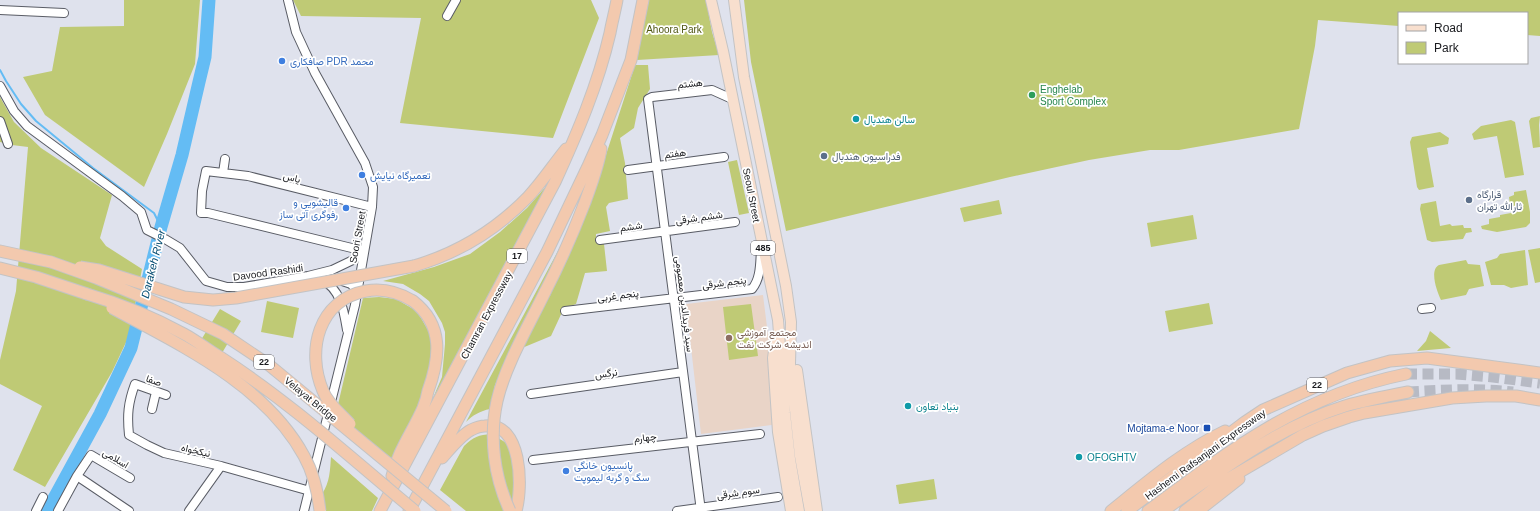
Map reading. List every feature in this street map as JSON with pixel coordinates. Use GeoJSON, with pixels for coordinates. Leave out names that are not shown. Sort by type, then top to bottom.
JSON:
{"type":"FeatureCollection","features":[{"type":"Feature","properties":{"kind":"highway","name":"Chamran Expressway"},"geometry":{"type":"LineString","coordinates":[[380,511],[513,265],[555,182],[577,134],[601,64],[617,0]]}},
{"type":"Feature","properties":{"kind":"highway","name":"17"},"geometry":{"type":"LineString","coordinates":[[409,511],[547,252],[602,135],[631,60],[643,0]]}},
{"type":"Feature","properties":{"kind":"highway"},"geometry":{"type":"LineString","coordinates":[[51,262],[99,270],[184,297],[213,300],[236,298],[414,266],[458,250],[487,232],[528,197],[577,134]]}},
{"type":"Feature","properties":{"kind":"highway"},"geometry":{"type":"LineString","coordinates":[[510,511],[499,484],[495,464],[494,416],[506,373],[568,244],[593,180],[599,160],[602,135]]}},
{"type":"Feature","properties":{"kind":"highway","name":"22"},"geometry":{"type":"LineString","coordinates":[[0,251],[51,262]]}},
{"type":"Feature","properties":{"kind":"highway","name":"Velayat Bridge"},"geometry":{"type":"LineString","coordinates":[[51,262],[171,309],[223,334],[269,365],[446,511]]}},
{"type":"Feature","properties":{"kind":"highway","name":"22"},"geometry":{"type":"LineString","coordinates":[[0,268],[36,277],[87,294]]}},
{"type":"Feature","properties":{"kind":"highway"},"geometry":{"type":"LineString","coordinates":[[379,455],[328,400],[323,392],[317,373],[315,347],[321,326],[330,312],[340,302],[355,294],[374,290],[395,292],[412,301],[424,312],[434,331],[437,342],[437,358],[432,380],[423,408],[396,461],[387,498]]}},
{"type":"Feature","properties":{"kind":"highway"},"geometry":{"type":"LineString","coordinates":[[87,294],[198,355],[263,404],[279,419],[305,457],[312,477],[320,511]]}},
{"type":"Feature","properties":{"kind":"highway","name":"Velayat Bridge"},"geometry":{"type":"LineString","coordinates":[[87,294],[117,303],[162,323],[186,335],[244,372],[292,408],[415,511]]}},
{"type":"Feature","properties":{"kind":"highway","name":"Hashemi Rafsanjani Expressway"},"geometry":{"type":"LineString","coordinates":[[1127,511],[1245,422],[1264,410],[1347,373],[1390,361],[1427,358],[1540,373]]}},
{"type":"Feature","properties":{"kind":"highway","name":"Hashemi Rafsanjani Expressway"},"geometry":{"type":"LineString","coordinates":[[1148,511],[1239,445],[1290,414],[1355,387],[1406,374]]}},
{"type":"Feature","properties":{"kind":"highway"},"geometry":{"type":"LineString","coordinates":[[1163,511],[1219,472],[1292,428],[1344,406],[1408,392]]}},
{"type":"Feature","properties":{"kind":"highway"},"geometry":{"type":"LineString","coordinates":[[1184,511],[1221,483],[1303,435],[1323,426],[1364,413],[1459,398],[1486,396],[1516,396],[1540,400]]}},
{"type":"Feature","properties":{"kind":"highway"},"geometry":{"type":"LineString","coordinates":[[1111,511],[1186,454],[1210,438],[1245,422]]}},
{"type":"Feature","properties":{"kind":"highway"},"geometry":{"type":"LineString","coordinates":[[433,467],[471,430],[481,426],[492,425],[501,428],[511,438],[517,460],[518,498],[516,511]]}},
{"type":"Feature","properties":{"kind":"highway"},"geometry":{"type":"LineString","coordinates":[[1201,510],[1260,460]]}},
{"type":"Feature","properties":{"kind":"highway"},"geometry":{"type":"LineString","coordinates":[[429,496],[454,511]]}},
{"type":"Feature","properties":{"kind":"main road","name":"Seoul Street"},"geometry":{"type":"LineString","coordinates":[[711,0],[778,320],[790,459],[802,497],[810,511]]}},
{"type":"Feature","properties":{"kind":"main road"},"geometry":{"type":"LineString","coordinates":[[718,0],[720,16],[718,31]]}},
{"type":"Feature","properties":{"kind":"main road","name":"Seoul Street"},"geometry":{"type":"LineString","coordinates":[[734,0],[744,77],[786,286],[791,322],[790,364],[800,456],[802,497],[799,511]]}},
{"type":"Feature","properties":{"kind":"main road"},"geometry":{"type":"LineString","coordinates":[[778,320],[773,358],[778,432],[790,511]]}},
{"type":"Feature","properties":{"kind":"main road"},"geometry":{"type":"LineString","coordinates":[[791,322],[807,450],[817,511]]}},
{"type":"Feature","properties":{"kind":"street","name":"Soori Street"},"geometry":{"type":"LineString","coordinates":[[288,0],[296,32],[315,73],[367,169],[373,188],[372,207],[358,291],[304,511]]}},
{"type":"Feature","properties":{"kind":"street"},"geometry":{"type":"LineString","coordinates":[[447,16],[456,0]]}},
{"type":"Feature","properties":{"kind":"street"},"geometry":{"type":"LineString","coordinates":[[0,10],[64,13]]}},
{"type":"Feature","properties":{"kind":"street","name":"Davood Rashidi"},"geometry":{"type":"LineString","coordinates":[[0,86],[14,111],[27,126],[141,212],[148,230],[165,238],[180,248],[206,281],[219,286],[244,287],[308,276],[332,270],[344,265],[364,251]]}},
{"type":"Feature","properties":{"kind":"street","name":"هشتم"},"geometry":{"type":"LineString","coordinates":[[648,99],[652,97],[712,90],[732,99]]}},
{"type":"Feature","properties":{"kind":"street","name":"سید فریدالدین معصومی"},"geometry":{"type":"LineString","coordinates":[[648,99],[701,509]]}},
{"type":"Feature","properties":{"kind":"street"},"geometry":{"type":"LineString","coordinates":[[0,121],[8,144]]}},
{"type":"Feature","properties":{"kind":"street","name":"هفتم"},"geometry":{"type":"LineString","coordinates":[[628,170],[724,157]]}},
{"type":"Feature","properties":{"kind":"street"},"geometry":{"type":"LineString","coordinates":[[223,173],[225,160]]}},
{"type":"Feature","properties":{"kind":"street","name":"یاس"},"geometry":{"type":"LineString","coordinates":[[364,251],[264,226],[208,213],[201,213],[202,191],[206,171],[248,176],[372,207]]}},
{"type":"Feature","properties":{"kind":"street","name":"ششم شرقی"},"geometry":{"type":"LineString","coordinates":[[665,231],[735,222]]}},
{"type":"Feature","properties":{"kind":"street","name":"ششم"},"geometry":{"type":"LineString","coordinates":[[600,240],[665,231]]}},
{"type":"Feature","properties":{"kind":"street","name":"پنجم شرقی"},"geometry":{"type":"LineString","coordinates":[[674,298],[752,289],[759,276],[762,243]]}},
{"type":"Feature","properties":{"kind":"street"},"geometry":{"type":"LineString","coordinates":[[308,276],[323,276],[336,279],[351,284],[358,291]]}},
{"type":"Feature","properties":{"kind":"street"},"geometry":{"type":"LineString","coordinates":[[308,276],[321,279],[330,285],[342,306],[347,334]]}},
{"type":"Feature","properties":{"kind":"street","name":"پنجم غربی"},"geometry":{"type":"LineString","coordinates":[[565,311],[674,298]]}},
{"type":"Feature","properties":{"kind":"street"},"geometry":{"type":"LineString","coordinates":[[342,306],[349,310],[355,305]]}},
{"type":"Feature","properties":{"kind":"street"},"geometry":{"type":"LineString","coordinates":[[1422,309],[1431,308]]}},
{"type":"Feature","properties":{"kind":"street","name":"نرگس"},"geometry":{"type":"LineString","coordinates":[[531,394],[683,372]]}},
{"type":"Feature","properties":{"kind":"street","name":"نیکخواه"},"geometry":{"type":"LineString","coordinates":[[135,384],[127,415],[129,435],[164,453],[221,466],[310,491]]}},
{"type":"Feature","properties":{"kind":"street","name":"صفا"},"geometry":{"type":"LineString","coordinates":[[135,384],[166,395]]}},
{"type":"Feature","properties":{"kind":"street"},"geometry":{"type":"LineString","coordinates":[[152,409],[156,392]]}},
{"type":"Feature","properties":{"kind":"street","name":"چهارم"},"geometry":{"type":"LineString","coordinates":[[533,460],[760,434]]}},
{"type":"Feature","properties":{"kind":"street","name":"اسلامی"},"geometry":{"type":"LineString","coordinates":[[78,476],[91,455],[130,478]]}},
{"type":"Feature","properties":{"kind":"street"},"geometry":{"type":"LineString","coordinates":[[189,511],[221,466]]}},
{"type":"Feature","properties":{"kind":"street"},"geometry":{"type":"LineString","coordinates":[[58,511],[78,476],[129,511]]}},
{"type":"Feature","properties":{"kind":"street"},"geometry":{"type":"LineString","coordinates":[[36,511],[43,497]]}},
{"type":"Feature","properties":{"kind":"street","name":"سوم شرقی"},"geometry":{"type":"LineString","coordinates":[[677,511],[701,509],[778,497]]}},
{"type":"Feature","properties":{"kind":"shaded area","name":"مجتمع آموزشی اندیشه شرکت نفت"},"geometry":{"type":"Polygon","coordinates":[[[763,295],[779,424],[701,434],[686,304],[763,295]]]}},
{"type":"Feature","properties":{"kind":"green space"},"geometry":{"type":"Polygon","coordinates":[[[124,0],[200,0],[195,64],[144,187],[45,115],[23,77],[52,71],[60,27],[124,26],[124,0]]]}},
{"type":"Feature","properties":{"kind":"green space"},"geometry":{"type":"Polygon","coordinates":[[[293,0],[591,0],[599,18],[553,138],[400,123],[421,18],[301,16],[293,0]]]}},
{"type":"Feature","properties":{"kind":"green space","name":"Ahoora Park"},"geometry":{"type":"Polygon","coordinates":[[[649,0],[706,0],[712,32],[719,55],[637,60],[649,0]]]}},
{"type":"Feature","properties":{"kind":"green space","name":"Enghelab Sport Complex"},"geometry":{"type":"Polygon","coordinates":[[[744,0],[1540,0],[1540,36],[1528,35],[1528,12],[1398,12],[1398,26],[1318,20],[1315,46],[1299,129],[1179,150],[1150,150],[1089,160],[1010,177],[786,231],[751,62],[744,0]]]}},
{"type":"Feature","properties":{"kind":"green space"},"geometry":{"type":"Polygon","coordinates":[[[635,65],[648,65],[650,89],[638,108],[634,128],[620,138],[625,163],[628,199],[609,203],[606,207],[610,231],[596,234],[596,243],[604,244],[607,271],[585,273],[576,304],[564,308],[551,336],[522,348],[594,192],[635,65]]]}},
{"type":"Feature","properties":{"kind":"green space"},"geometry":{"type":"Polygon","coordinates":[[[0,97],[14,122],[41,148],[112,195],[100,238],[106,246],[142,269],[129,336],[112,372],[45,487],[13,470],[42,406],[0,384],[0,360],[16,291],[28,147],[0,142],[0,97]]]}},
{"type":"Feature","properties":{"kind":"green space"},"geometry":{"type":"Polygon","coordinates":[[[1540,116],[1540,147],[1533,148],[1529,121],[1531,118],[1540,116]]]}},
{"type":"Feature","properties":{"kind":"green space"},"geometry":{"type":"Polygon","coordinates":[[[1511,120],[1515,122],[1524,175],[1505,178],[1497,136],[1474,140],[1472,134],[1481,126],[1511,120]]]}},
{"type":"Feature","properties":{"kind":"green space"},"geometry":{"type":"Polygon","coordinates":[[[1440,132],[1449,138],[1448,144],[1427,148],[1434,187],[1419,190],[1417,187],[1410,142],[1412,137],[1440,132]]]}},
{"type":"Feature","properties":{"kind":"green space"},"geometry":{"type":"Polygon","coordinates":[[[737,160],[749,213],[739,215],[728,162],[737,160]]]}},
{"type":"Feature","properties":{"kind":"green space"},"geometry":{"type":"Polygon","coordinates":[[[548,184],[433,398],[442,377],[445,332],[442,323],[429,301],[420,294],[403,284],[383,281],[434,267],[470,254],[500,232],[527,208],[548,184]]]}},
{"type":"Feature","properties":{"kind":"green space"},"geometry":{"type":"Polygon","coordinates":[[[1526,190],[1530,212],[1530,223],[1526,227],[1497,232],[1482,229],[1481,226],[1489,224],[1489,219],[1511,213],[1509,197],[1514,195],[1514,192],[1526,190]]]}},
{"type":"Feature","properties":{"kind":"green space"},"geometry":{"type":"Polygon","coordinates":[[[999,200],[1002,214],[964,222],[960,208],[999,200]]]}},
{"type":"Feature","properties":{"kind":"green space"},"geometry":{"type":"Polygon","coordinates":[[[1436,201],[1440,226],[1450,224],[1452,226],[1463,225],[1464,228],[1471,228],[1472,232],[1466,233],[1463,239],[1432,242],[1427,240],[1420,209],[1421,204],[1436,201]]]}},
{"type":"Feature","properties":{"kind":"green space"},"geometry":{"type":"Polygon","coordinates":[[[1193,215],[1197,239],[1151,247],[1147,223],[1193,215]]]}},
{"type":"Feature","properties":{"kind":"green space"},"geometry":{"type":"Polygon","coordinates":[[[573,223],[495,385],[490,409],[471,417],[466,422],[573,223]]]}},
{"type":"Feature","properties":{"kind":"green space"},"geometry":{"type":"Polygon","coordinates":[[[1540,248],[1540,282],[1535,283],[1528,250],[1540,248]]]}},
{"type":"Feature","properties":{"kind":"green space"},"geometry":{"type":"Polygon","coordinates":[[[1525,250],[1528,285],[1511,288],[1504,285],[1491,285],[1485,262],[1497,258],[1500,254],[1525,250]]]}},
{"type":"Feature","properties":{"kind":"green space"},"geometry":{"type":"Polygon","coordinates":[[[1466,260],[1468,264],[1480,265],[1484,286],[1469,289],[1466,295],[1441,300],[1434,276],[1436,268],[1439,265],[1466,260]]]}},
{"type":"Feature","properties":{"kind":"green space"},"geometry":{"type":"Polygon","coordinates":[[[379,297],[396,299],[415,310],[433,339],[434,371],[394,461],[336,413],[363,298],[379,297]]]}},
{"type":"Feature","properties":{"kind":"green space"},"geometry":{"type":"Polygon","coordinates":[[[267,301],[299,308],[293,338],[261,332],[267,301]]]}},
{"type":"Feature","properties":{"kind":"green space"},"geometry":{"type":"Polygon","coordinates":[[[1209,303],[1213,324],[1169,332],[1165,311],[1209,303]]]}},
{"type":"Feature","properties":{"kind":"green space"},"geometry":{"type":"Polygon","coordinates":[[[751,304],[758,356],[729,360],[723,307],[751,304]]]}},
{"type":"Feature","properties":{"kind":"green space"},"geometry":{"type":"Polygon","coordinates":[[[220,309],[241,321],[222,353],[201,340],[220,309]]]}},
{"type":"Feature","properties":{"kind":"green space"},"geometry":{"type":"Polygon","coordinates":[[[1430,331],[1451,348],[1417,351],[1426,341],[1430,331]]]}},
{"type":"Feature","properties":{"kind":"green space"},"geometry":{"type":"Polygon","coordinates":[[[491,434],[506,443],[511,452],[515,483],[514,504],[509,511],[466,511],[440,490],[464,446],[476,437],[491,434]]]}},
{"type":"Feature","properties":{"kind":"green space"},"geometry":{"type":"Polygon","coordinates":[[[331,457],[378,498],[372,511],[326,511],[322,494],[328,480],[331,457]]]}},
{"type":"Feature","properties":{"kind":"green space"},"geometry":{"type":"Polygon","coordinates":[[[934,479],[937,499],[899,504],[896,485],[934,479]]]}},
{"type":"Feature","properties":{"kind":"waterway","name":"Darakeh River"},"geometry":{"type":"LineString","coordinates":[[47,511],[100,414],[131,348],[161,227],[182,155],[205,57],[209,0]]}},
{"type":"Feature","properties":{"kind":"waterway"},"geometry":{"type":"LineString","coordinates":[[0,70],[21,104],[36,121],[93,168],[154,213],[161,227]]}},
{"type":"Feature","properties":{"kind":"tunnel"},"geometry":{"type":"LineString","coordinates":[[1406,374],[1456,374],[1540,383]]}},
{"type":"Feature","properties":{"kind":"tunnel"},"geometry":{"type":"LineString","coordinates":[[1408,392],[1447,390],[1513,392]]}},
{"type":"Feature","properties":{"kind":"place","name":"صافکاری PDR محمد"},"geometry":{"type":"Point","coordinates":[282,61]}},
{"type":"Feature","properties":{"kind":"place","name":"Enghelab Sport Complex"},"geometry":{"type":"Point","coordinates":[1032,95]}},
{"type":"Feature","properties":{"kind":"place","name":"سالن هندبال"},"geometry":{"type":"Point","coordinates":[856,119]}},
{"type":"Feature","properties":{"kind":"place","name":"فدراسیون هندبال"},"geometry":{"type":"Point","coordinates":[824,156]}},
{"type":"Feature","properties":{"kind":"place","name":"تعمیرگاه نیایش"},"geometry":{"type":"Point","coordinates":[362,175]}},
{"type":"Feature","properties":{"kind":"place","name":"قرارگاه ثارالله تهران"},"geometry":{"type":"Point","coordinates":[1469,200]}},
{"type":"Feature","properties":{"kind":"place","name":"قالیشویی و رفوگری آتی ساز"},"geometry":{"type":"Point","coordinates":[346,208]}},
{"type":"Feature","properties":{"kind":"place","name":"مجتمع آموزشی اندیشه شرکت نفت"},"geometry":{"type":"Point","coordinates":[729,338]}},
{"type":"Feature","properties":{"kind":"place","name":"بنیاد تعاون"},"geometry":{"type":"Point","coordinates":[908,406]}},
{"type":"Feature","properties":{"kind":"place","name":"Mojtama-e Noor"},"geometry":{"type":"Point","coordinates":[1207,428]}},
{"type":"Feature","properties":{"kind":"place","name":"OFOGHTV"},"geometry":{"type":"Point","coordinates":[1079,457]}},
{"type":"Feature","properties":{"kind":"place","name":"پانسیون خانگی سگ و گربه لیموپت"},"geometry":{"type":"Point","coordinates":[566,471]}}]}
